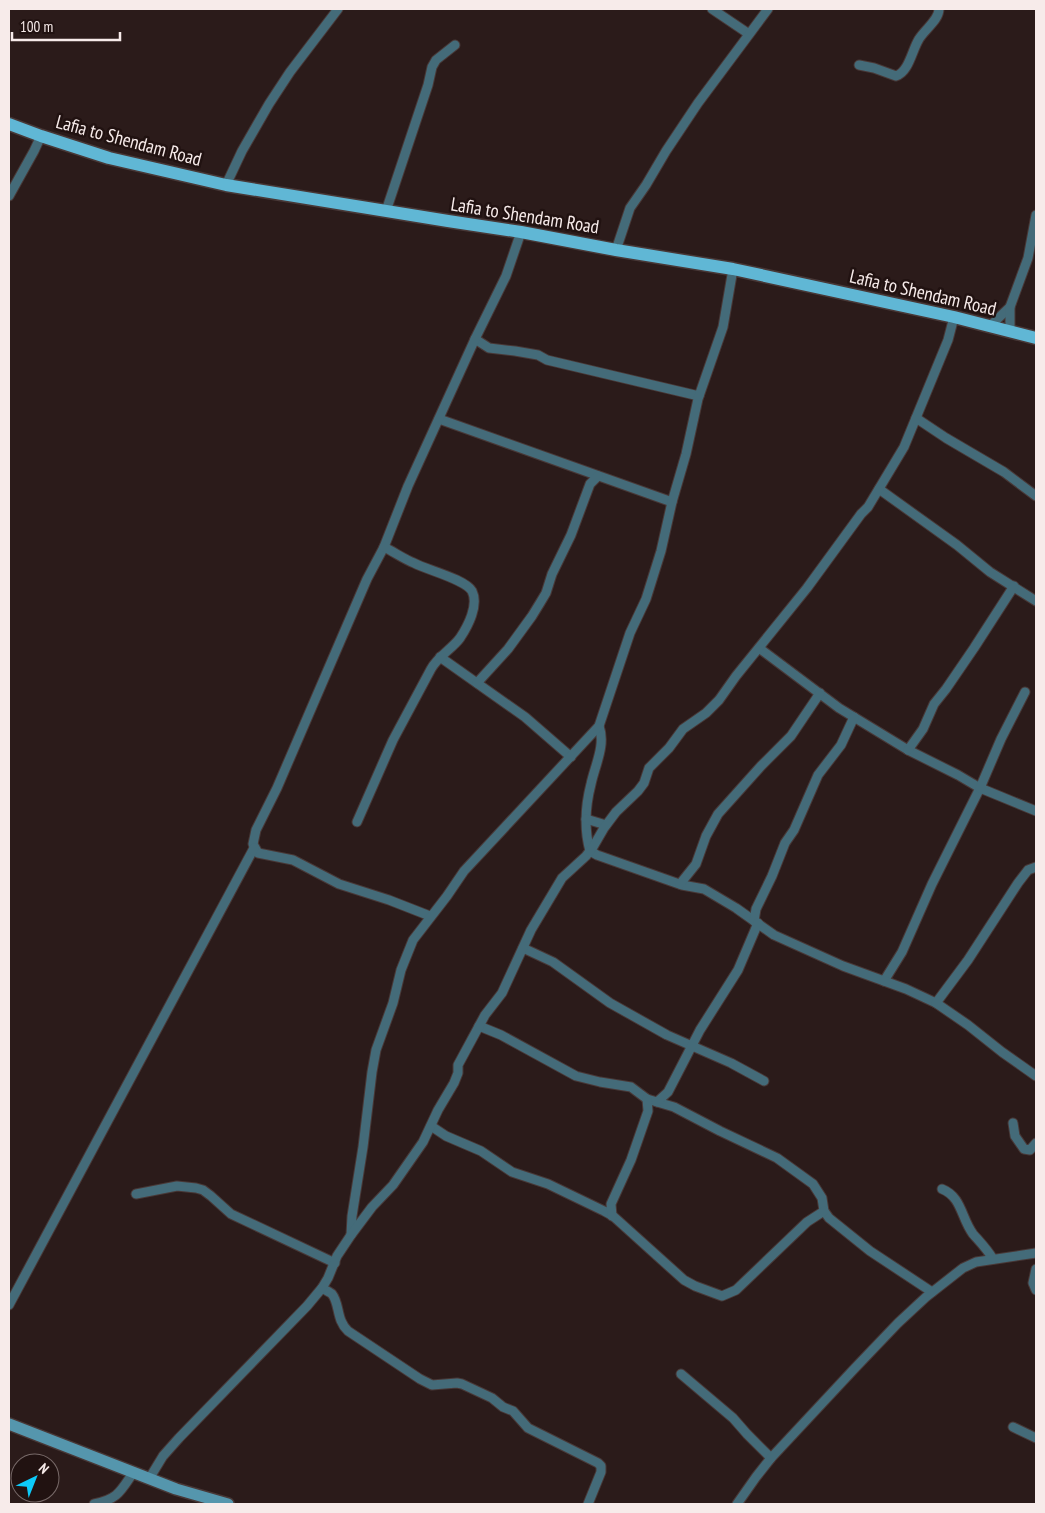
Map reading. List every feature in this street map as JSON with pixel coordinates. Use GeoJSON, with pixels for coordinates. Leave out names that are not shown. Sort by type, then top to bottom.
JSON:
{"type":"FeatureCollection","features":[{"type":"Feature","properties":{"kind":"main road","name":"Lafia to Shendam Road"},"geometry":{"type":"LineString","coordinates":[[9,124],[109,158],[226,185],[521,232],[733,269],[954,317],[1036,338]]}},
{"type":"Feature","properties":{"kind":"street"},"geometry":{"type":"LineString","coordinates":[[226,185],[242,151],[274,96],[338,9]]}},
{"type":"Feature","properties":{"kind":"street"},"geometry":{"type":"LineString","coordinates":[[712,9],[749,34]]}},
{"type":"Feature","properties":{"kind":"street"},"geometry":{"type":"LineString","coordinates":[[616,250],[630,208],[698,103],[768,9]]}},
{"type":"Feature","properties":{"kind":"street"},"geometry":{"type":"LineString","coordinates":[[859,66],[874,68],[893,76],[898,76],[906,66],[921,36],[938,16],[939,9]]}},
{"type":"Feature","properties":{"kind":"street"},"geometry":{"type":"LineString","coordinates":[[386,211],[432,67],[436,60],[454,45]]}},
{"type":"Feature","properties":{"kind":"street"},"geometry":{"type":"LineString","coordinates":[[9,196],[41,136]]}},
{"type":"Feature","properties":{"kind":"street"},"geometry":{"type":"LineString","coordinates":[[1010,331],[1010,307],[1028,258],[1036,215]]}},
{"type":"Feature","properties":{"kind":"street"},"geometry":{"type":"LineString","coordinates":[[430,916],[390,900],[339,884],[293,860],[258,853],[252,841],[367,580],[384,547],[408,486],[506,276],[521,232]]}},
{"type":"Feature","properties":{"kind":"street"},"geometry":{"type":"LineString","coordinates":[[351,1235],[352,1216],[376,1050],[393,1003],[401,970],[413,940],[464,871],[599,726],[630,633],[646,599],[661,551],[699,396],[724,327],[733,269]]}},
{"type":"Feature","properties":{"kind":"street"},"geometry":{"type":"LineString","coordinates":[[990,326],[1010,307]]}},
{"type":"Feature","properties":{"kind":"street"},"geometry":{"type":"LineString","coordinates":[[149,1479],[163,1456],[179,1438],[287,1327],[322,1288],[351,1235],[393,1185],[423,1142],[438,1110],[454,1083],[458,1072],[458,1065],[485,1015],[502,993],[536,923],[562,878],[590,851],[616,812],[644,783],[649,768],[669,748],[683,729],[706,713],[719,700],[868,507],[904,447],[948,340],[954,317]]}},
{"type":"Feature","properties":{"kind":"street"},"geometry":{"type":"LineString","coordinates":[[475,339],[488,348],[538,355],[547,360],[699,396]]}},
{"type":"Feature","properties":{"kind":"street"},"geometry":{"type":"LineString","coordinates":[[916,418],[1004,472],[1036,496]]}},
{"type":"Feature","properties":{"kind":"street"},"geometry":{"type":"LineString","coordinates":[[439,419],[672,502]]}},
{"type":"Feature","properties":{"kind":"street"},"geometry":{"type":"LineString","coordinates":[[586,472],[590,484]]}},
{"type":"Feature","properties":{"kind":"street"},"geometry":{"type":"LineString","coordinates":[[477,683],[508,649],[546,593],[552,574],[590,484],[598,476]]}},
{"type":"Feature","properties":{"kind":"street"},"geometry":{"type":"LineString","coordinates":[[878,490],[944,535],[990,572],[1036,601]]}},
{"type":"Feature","properties":{"kind":"street"},"geometry":{"type":"LineString","coordinates":[[357,822],[393,740],[434,663],[459,639],[468,623],[474,600],[471,591],[463,583],[414,563],[384,547]]}},
{"type":"Feature","properties":{"kind":"street"},"geometry":{"type":"LineString","coordinates":[[908,750],[923,729],[934,704],[946,689],[1014,586]]}},
{"type":"Feature","properties":{"kind":"street"},"geometry":{"type":"LineString","coordinates":[[759,648],[839,708],[908,750],[980,788],[1036,811]]}},
{"type":"Feature","properties":{"kind":"street"},"geometry":{"type":"LineString","coordinates":[[440,658],[525,717],[571,757]]}},
{"type":"Feature","properties":{"kind":"street"},"geometry":{"type":"LineString","coordinates":[[884,980],[902,952],[932,884],[1025,692]]}},
{"type":"Feature","properties":{"kind":"street"},"geometry":{"type":"LineString","coordinates":[[680,884],[696,864],[706,836],[718,814],[791,736],[820,693]]}},
{"type":"Feature","properties":{"kind":"street"},"geometry":{"type":"LineString","coordinates":[[666,1105],[668,1092],[691,1046],[720,996],[738,970],[756,922],[756,909],[785,843],[794,830],[818,775],[841,745],[854,717]]}},
{"type":"Feature","properties":{"kind":"street"},"geometry":{"type":"LineString","coordinates":[[590,851],[586,819],[590,786],[603,739],[599,726]]}},
{"type":"Feature","properties":{"kind":"street"},"geometry":{"type":"LineString","coordinates":[[586,819],[606,825]]}},
{"type":"Feature","properties":{"kind":"street"},"geometry":{"type":"LineString","coordinates":[[9,1305],[254,848]]}},
{"type":"Feature","properties":{"kind":"street"},"geometry":{"type":"LineString","coordinates":[[590,851],[680,884],[708,890],[774,935],[843,966],[884,980],[936,1003],[1036,1076]]}},
{"type":"Feature","properties":{"kind":"street"},"geometry":{"type":"LineString","coordinates":[[936,1003],[968,960],[1025,873],[1031,868],[1036,867]]}},
{"type":"Feature","properties":{"kind":"street"},"geometry":{"type":"LineString","coordinates":[[523,948],[553,962],[610,1003],[667,1035],[764,1081]]}},
{"type":"Feature","properties":{"kind":"street"},"geometry":{"type":"LineString","coordinates":[[479,1026],[501,1035],[576,1076],[631,1087],[653,1101],[679,1110],[781,1160],[813,1184],[822,1198],[824,1211],[829,1218],[870,1250],[932,1292]]}},
{"type":"Feature","properties":{"kind":"street"},"geometry":{"type":"LineString","coordinates":[[612,1216],[611,1204],[631,1160],[648,1110],[653,1101],[668,1092]]}},
{"type":"Feature","properties":{"kind":"street"},"geometry":{"type":"LineString","coordinates":[[1013,1123],[1015,1136],[1024,1149],[1030,1150],[1036,1143]]}},
{"type":"Feature","properties":{"kind":"street"},"geometry":{"type":"LineString","coordinates":[[431,1126],[446,1136],[481,1151],[512,1172],[548,1184],[601,1209],[612,1216],[684,1280],[722,1296],[726,1296],[736,1290],[806,1222],[824,1211]]}},
{"type":"Feature","properties":{"kind":"street"},"geometry":{"type":"LineString","coordinates":[[136,1194],[177,1186],[203,1190],[231,1214],[335,1263]]}},
{"type":"Feature","properties":{"kind":"street"},"geometry":{"type":"LineString","coordinates":[[942,1189],[956,1199],[967,1225],[993,1259]]}},
{"type":"Feature","properties":{"kind":"street"},"geometry":{"type":"LineString","coordinates":[[601,1209],[611,1204]]}},
{"type":"Feature","properties":{"kind":"street"},"geometry":{"type":"LineString","coordinates":[[737,1504],[756,1476],[772,1458],[898,1323],[932,1292],[963,1268],[976,1262],[1036,1253]]}},
{"type":"Feature","properties":{"kind":"street"},"geometry":{"type":"LineString","coordinates":[[1036,1269],[1033,1283],[1036,1290]]}},
{"type":"Feature","properties":{"kind":"street"},"geometry":{"type":"LineString","coordinates":[[322,1288],[334,1296],[344,1328],[420,1380],[432,1385],[462,1384],[492,1398],[512,1412],[528,1428],[598,1463],[601,1466],[601,1472],[588,1504]]}},
{"type":"Feature","properties":{"kind":"street"},"geometry":{"type":"LineString","coordinates":[[681,1374],[733,1418],[772,1458]]}},
{"type":"Feature","properties":{"kind":"street"},"geometry":{"type":"LineString","coordinates":[[9,1424],[132,1473],[176,1489],[228,1504]]}},
{"type":"Feature","properties":{"kind":"street"},"geometry":{"type":"LineString","coordinates":[[1013,1427],[1036,1438]]}},
{"type":"Feature","properties":{"kind":"street"},"geometry":{"type":"LineString","coordinates":[[94,1504],[110,1500],[121,1490],[132,1473]]}}]}
